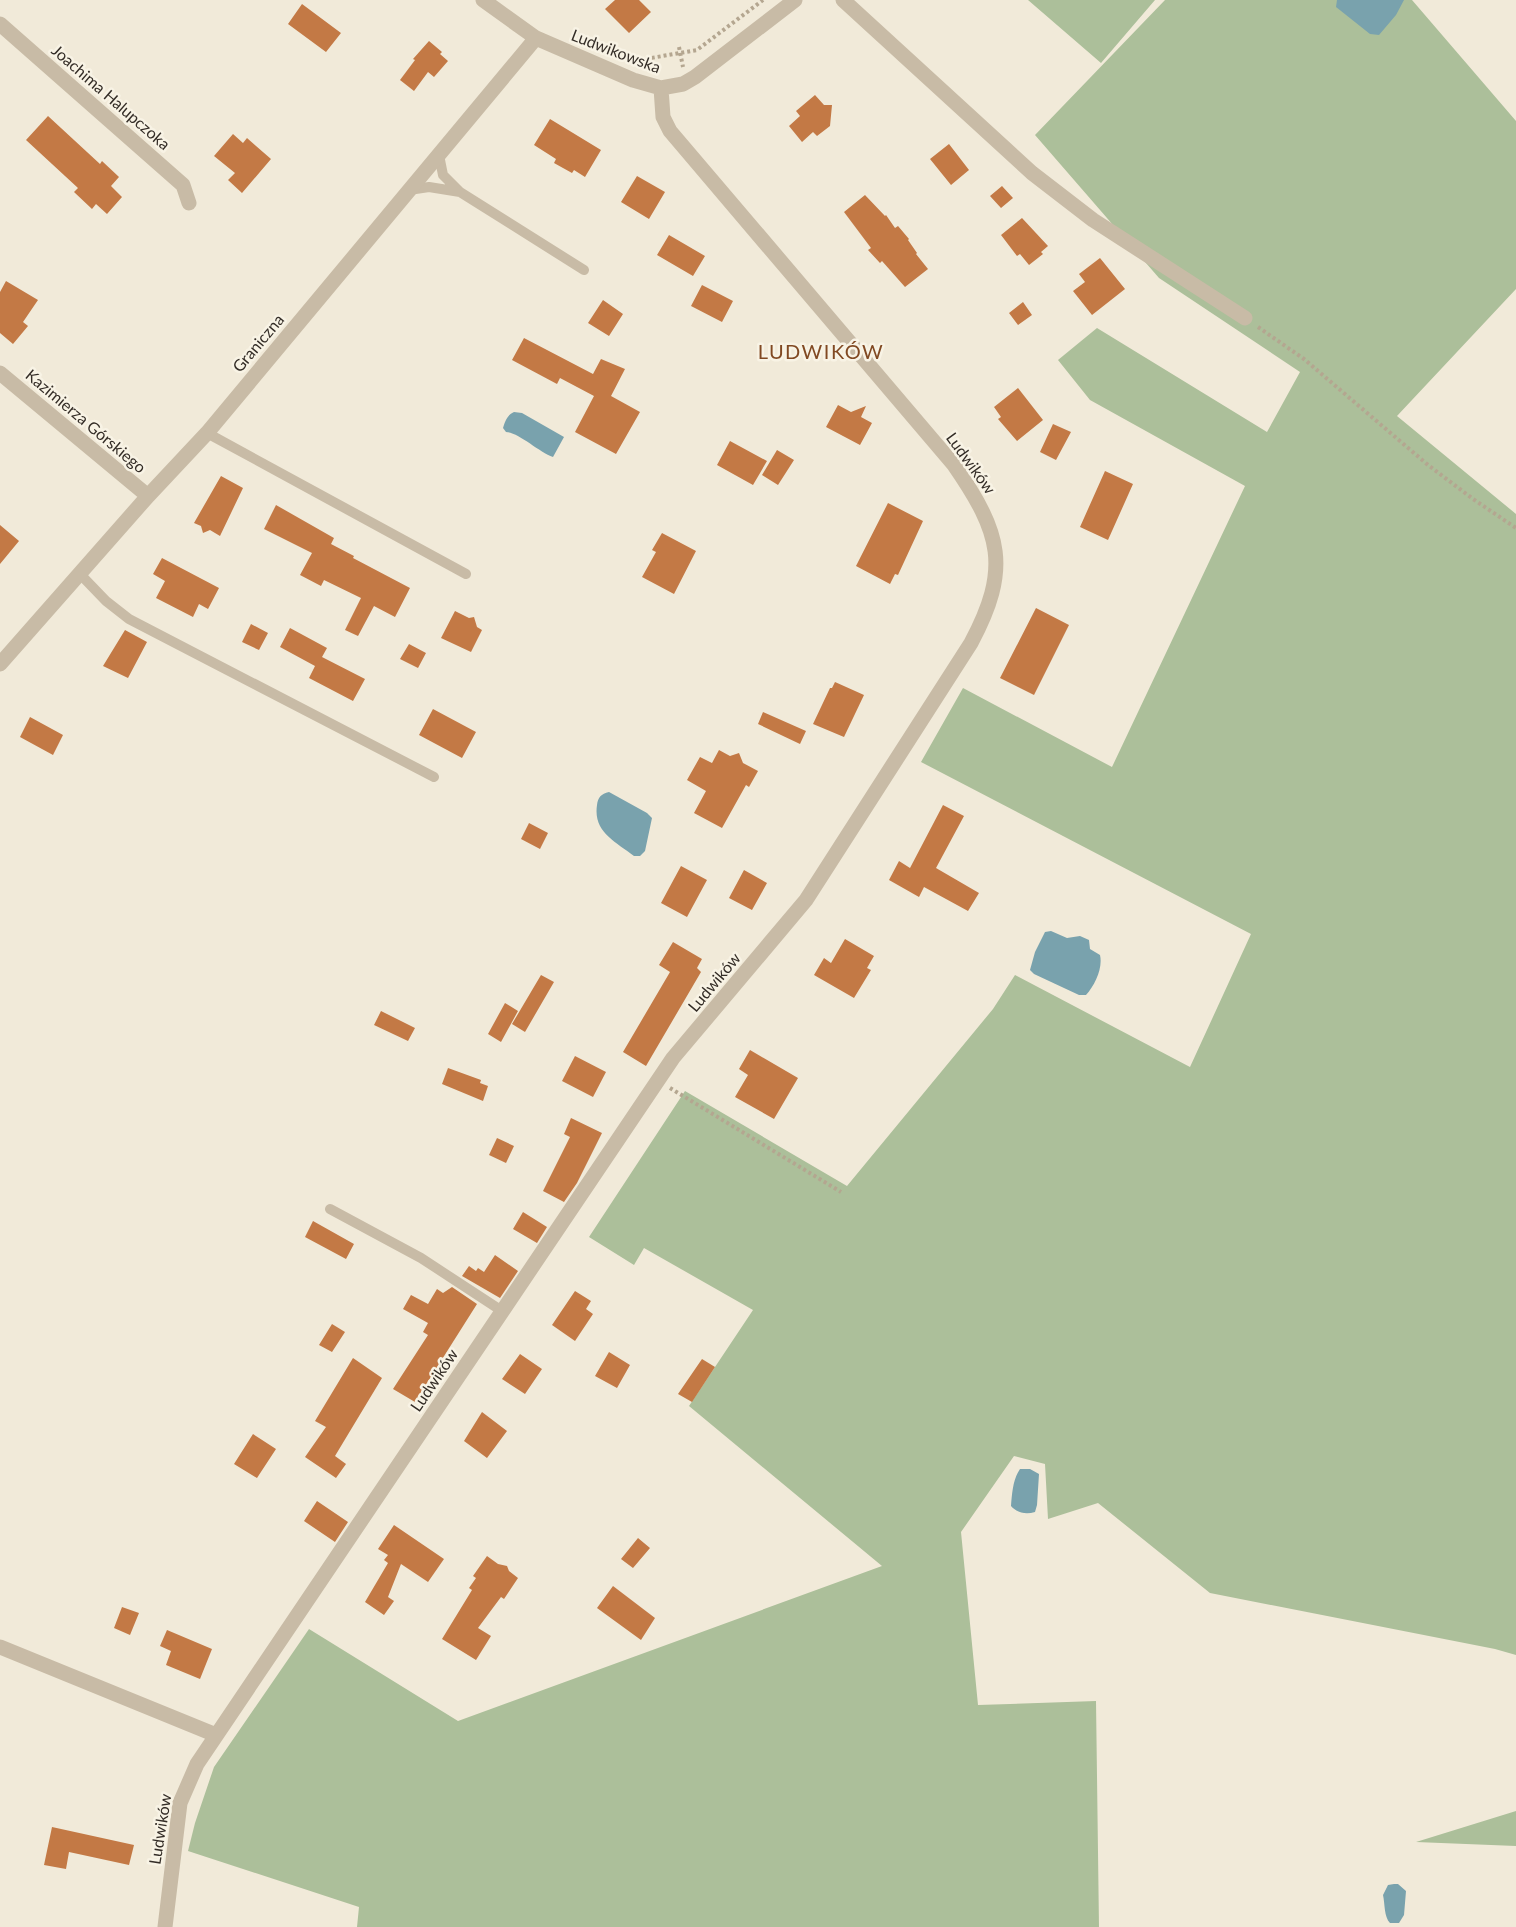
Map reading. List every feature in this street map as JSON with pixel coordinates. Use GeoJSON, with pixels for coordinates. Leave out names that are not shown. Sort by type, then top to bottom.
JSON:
{"type":"FeatureCollection","features":[{"type":"Feature","properties":{"kind":"street","name":"Ludwikowska"},"geometry":{"type":"LineString","coordinates":[[483,0],[536,38],[633,80],[660,88],[683,84],[795,0]]}},
{"type":"Feature","properties":{"kind":"street"},"geometry":{"type":"LineString","coordinates":[[843,0],[1032,173],[1093,220],[1245,318]]}},
{"type":"Feature","properties":{"kind":"street","name":"Joachima Halupczoka"},"geometry":{"type":"LineString","coordinates":[[0,24],[183,185],[189,203]]}},
{"type":"Feature","properties":{"kind":"street","name":"Graniczna"},"geometry":{"type":"LineString","coordinates":[[0,664],[148,496],[207,433],[536,38]]}},
{"type":"Feature","properties":{"kind":"street","name":"Ludwików"},"geometry":{"type":"LineString","coordinates":[[165,1927],[180,1803],[197,1764],[673,1058],[806,900],[971,643],[986,615],[993,591],[996,566],[994,542],[984,513],[954,465],[670,131],[663,117],[660,88]]}},
{"type":"Feature","properties":{"kind":"street","name":"Kazimierza Górskiego"},"geometry":{"type":"LineString","coordinates":[[0,373],[148,496]]}},
{"type":"Feature","properties":{"kind":"street"},"geometry":{"type":"LineString","coordinates":[[0,1647],[216,1735]]}},
{"type":"Feature","properties":{"kind":"lane"},"geometry":{"type":"LineString","coordinates":[[439,155],[443,175],[460,192],[584,270]]}},
{"type":"Feature","properties":{"kind":"lane"},"geometry":{"type":"LineString","coordinates":[[409,190],[429,187],[460,192]]}},
{"type":"Feature","properties":{"kind":"lane"},"geometry":{"type":"LineString","coordinates":[[207,433],[466,574]]}},
{"type":"Feature","properties":{"kind":"lane"},"geometry":{"type":"LineString","coordinates":[[80,574],[106,601],[129,619],[434,777]]}},
{"type":"Feature","properties":{"kind":"lane"},"geometry":{"type":"LineString","coordinates":[[330,1209],[422,1258],[502,1311]]}},
{"type":"Feature","properties":{"kind":"path"},"geometry":{"type":"LineString","coordinates":[[629,62],[698,50],[763,0]]}},
{"type":"Feature","properties":{"kind":"path"},"geometry":{"type":"LineString","coordinates":[[679,47],[684,73]]}},
{"type":"Feature","properties":{"kind":"path"},"geometry":{"type":"LineString","coordinates":[[1245,318],[1304,359],[1445,478],[1516,528]]}},
{"type":"Feature","properties":{"kind":"path"},"geometry":{"type":"LineString","coordinates":[[658,1081],[841,1192]]}},
{"type":"Feature","properties":{"kind":"green space"},"geometry":{"type":"Polygon","coordinates":[[[1028,0],[1155,0],[1101,63],[1028,0]]]}},
{"type":"Feature","properties":{"kind":"green space"},"geometry":{"type":"Polygon","coordinates":[[[1165,0],[1412,0],[1516,121],[1516,289],[1397,416],[1516,514],[1516,1655],[1210,1593],[1098,1503],[1048,1519],[1045,1464],[1014,1456],[961,1532],[978,1705],[1096,1701],[1099,1927],[357,1927],[359,1907],[188,1851],[214,1767],[309,1629],[458,1721],[882,1566],[689,1406],[753,1310],[644,1248],[634,1265],[589,1237],[685,1091],[847,1186],[993,1009],[1015,975],[1190,1067],[1251,934],[921,762],[963,688],[1112,767],[1245,486],[1090,400],[1058,360],[1097,328],[1267,432],[1300,372],[1159,278],[1035,135],[1165,0]]]}},
{"type":"Feature","properties":{"kind":"green space"},"geometry":{"type":"Polygon","coordinates":[[[1516,1811],[1516,1846],[1416,1842],[1516,1811]]]}},
{"type":"Feature","properties":{"kind":"water"},"geometry":{"type":"Polygon","coordinates":[[[1337,0],[1404,0],[1396,15],[1379,35],[1370,34],[1336,7],[1337,0]]]}},
{"type":"Feature","properties":{"kind":"water"},"geometry":{"type":"Polygon","coordinates":[[[514,412],[522,413],[564,437],[553,457],[516,435],[506,432],[503,428],[505,423],[514,412]]]}},
{"type":"Feature","properties":{"kind":"water"},"geometry":{"type":"Polygon","coordinates":[[[609,792],[652,818],[645,851],[640,856],[634,856],[613,840],[598,822],[598,800],[609,792]]]}},
{"type":"Feature","properties":{"kind":"water"},"geometry":{"type":"Polygon","coordinates":[[[1051,931],[1067,938],[1080,936],[1089,940],[1090,949],[1100,955],[1098,976],[1086,995],[1079,995],[1030,970],[1035,952],[1045,932],[1051,931]]]}},
{"type":"Feature","properties":{"kind":"water"},"geometry":{"type":"Polygon","coordinates":[[[1020,1469],[1030,1469],[1039,1474],[1035,1512],[1022,1513],[1011,1506],[1014,1482],[1020,1469]]]}},
{"type":"Feature","properties":{"kind":"water"},"geometry":{"type":"Polygon","coordinates":[[[1398,1884],[1406,1891],[1404,1915],[1399,1923],[1390,1923],[1383,1895],[1388,1885],[1398,1884]]]}},
{"type":"Feature","properties":{"kind":"building"},"geometry":{"type":"Polygon","coordinates":[[[615,0],[639,0],[651,12],[629,33],[605,9],[615,0]]]}},
{"type":"Feature","properties":{"kind":"building"},"geometry":{"type":"Polygon","coordinates":[[[302,4],[341,33],[326,52],[288,24],[302,4]]]}},
{"type":"Feature","properties":{"kind":"building"},"geometry":{"type":"Polygon","coordinates":[[[429,41],[442,52],[440,54],[448,61],[434,77],[428,72],[414,91],[400,80],[415,60],[413,59],[429,41]]]}},
{"type":"Feature","properties":{"kind":"building"},"geometry":{"type":"Polygon","coordinates":[[[815,95],[824,105],[832,105],[830,126],[817,136],[813,132],[802,142],[789,126],[800,116],[796,111],[815,95]]]}},
{"type":"Feature","properties":{"kind":"building"},"geometry":{"type":"Polygon","coordinates":[[[48,116],[100,164],[102,161],[119,177],[111,186],[122,197],[107,214],[96,204],[92,209],[74,192],[78,188],[26,140],[48,116]]]}},
{"type":"Feature","properties":{"kind":"building"},"geometry":{"type":"Polygon","coordinates":[[[550,119],[601,150],[585,177],[574,170],[572,173],[554,163],[556,159],[534,145],[550,119]]]}},
{"type":"Feature","properties":{"kind":"building"},"geometry":{"type":"Polygon","coordinates":[[[233,134],[243,143],[247,138],[271,159],[242,193],[228,180],[235,173],[214,156],[233,134]]]}},
{"type":"Feature","properties":{"kind":"building"},"geometry":{"type":"Polygon","coordinates":[[[949,144],[969,170],[951,185],[930,159],[949,144]]]}},
{"type":"Feature","properties":{"kind":"building"},"geometry":{"type":"Polygon","coordinates":[[[637,176],[665,192],[649,219],[621,202],[637,176]]]}},
{"type":"Feature","properties":{"kind":"building"},"geometry":{"type":"Polygon","coordinates":[[[1002,186],[1013,198],[1001,208],[990,196],[1002,186]]]}},
{"type":"Feature","properties":{"kind":"building"},"geometry":{"type":"Polygon","coordinates":[[[865,195],[886,215],[895,228],[898,226],[928,269],[905,287],[882,261],[880,263],[868,250],[871,248],[844,212],[865,195]]]}},
{"type":"Feature","properties":{"kind":"building"},"geometry":{"type":"Polygon","coordinates":[[[1022,218],[1048,246],[1041,252],[1043,254],[1029,265],[1020,254],[1017,256],[1001,235],[1022,218]]]}},
{"type":"Feature","properties":{"kind":"building"},"geometry":{"type":"Polygon","coordinates":[[[669,235],[705,256],[693,276],[657,255],[669,235]]]}},
{"type":"Feature","properties":{"kind":"building"},"geometry":{"type":"Polygon","coordinates":[[[1100,258],[1125,289],[1092,315],[1073,291],[1085,282],[1079,274],[1100,258]]]}},
{"type":"Feature","properties":{"kind":"building"},"geometry":{"type":"Polygon","coordinates":[[[6,281],[38,300],[23,322],[28,326],[13,344],[0,333],[0,292],[6,281]]]}},
{"type":"Feature","properties":{"kind":"building"},"geometry":{"type":"Polygon","coordinates":[[[702,285],[733,301],[722,322],[691,306],[702,285]]]}},
{"type":"Feature","properties":{"kind":"building"},"geometry":{"type":"Polygon","coordinates":[[[603,300],[623,314],[609,336],[588,323],[603,300]]]}},
{"type":"Feature","properties":{"kind":"building"},"geometry":{"type":"Polygon","coordinates":[[[1023,302],[1032,315],[1018,325],[1009,313],[1023,302]]]}},
{"type":"Feature","properties":{"kind":"building"},"geometry":{"type":"Polygon","coordinates":[[[524,338],[593,374],[601,359],[625,369],[611,396],[640,412],[616,454],[575,432],[594,396],[560,378],[557,384],[512,360],[524,338]]]}},
{"type":"Feature","properties":{"kind":"building"},"geometry":{"type":"Polygon","coordinates":[[[1018,388],[1043,420],[1017,441],[998,419],[1001,417],[994,407],[1018,388]]]}},
{"type":"Feature","properties":{"kind":"building"},"geometry":{"type":"Polygon","coordinates":[[[838,405],[851,412],[866,406],[861,417],[872,423],[860,445],[826,427],[838,405]]]}},
{"type":"Feature","properties":{"kind":"building"},"geometry":{"type":"Polygon","coordinates":[[[1053,424],[1071,432],[1056,460],[1040,452],[1053,424]]]}},
{"type":"Feature","properties":{"kind":"building"},"geometry":{"type":"Polygon","coordinates":[[[730,441],[767,461],[753,485],[717,465],[730,441]]]}},
{"type":"Feature","properties":{"kind":"building"},"geometry":{"type":"Polygon","coordinates":[[[777,450],[794,460],[778,485],[762,475],[777,450]]]}},
{"type":"Feature","properties":{"kind":"building"},"geometry":{"type":"Polygon","coordinates":[[[1105,471],[1133,484],[1108,540],[1080,527],[1105,471]]]}},
{"type":"Feature","properties":{"kind":"building"},"geometry":{"type":"Polygon","coordinates":[[[221,476],[243,488],[220,536],[210,530],[203,533],[201,526],[194,523],[221,476]]]}},
{"type":"Feature","properties":{"kind":"building"},"geometry":{"type":"Polygon","coordinates":[[[888,503],[923,521],[898,575],[895,574],[890,584],[856,566],[888,503]]]}},
{"type":"Feature","properties":{"kind":"building"},"geometry":{"type":"Polygon","coordinates":[[[276,505],[334,538],[331,544],[354,556],[353,558],[410,588],[395,617],[374,606],[358,636],[345,630],[361,598],[324,580],[321,586],[300,575],[312,553],[264,529],[276,505]]]}},
{"type":"Feature","properties":{"kind":"building"},"geometry":{"type":"Polygon","coordinates":[[[0,525],[19,541],[0,564],[0,525]]]}},
{"type":"Feature","properties":{"kind":"building"},"geometry":{"type":"Polygon","coordinates":[[[662,533],[696,551],[674,594],[642,577],[656,552],[652,550],[662,533]]]}},
{"type":"Feature","properties":{"kind":"building"},"geometry":{"type":"Polygon","coordinates":[[[162,558],[219,588],[208,609],[199,604],[193,617],[156,598],[165,581],[153,574],[162,558]]]}},
{"type":"Feature","properties":{"kind":"building"},"geometry":{"type":"Polygon","coordinates":[[[1036,608],[1069,625],[1034,695],[1000,678],[1036,608]]]}},
{"type":"Feature","properties":{"kind":"building"},"geometry":{"type":"Polygon","coordinates":[[[455,611],[469,618],[474,617],[477,627],[482,630],[471,652],[441,638],[455,611]]]}},
{"type":"Feature","properties":{"kind":"building"},"geometry":{"type":"Polygon","coordinates":[[[251,624],[268,633],[259,650],[242,642],[251,624]]]}},
{"type":"Feature","properties":{"kind":"building"},"geometry":{"type":"Polygon","coordinates":[[[290,628],[327,648],[322,657],[365,679],[353,701],[309,678],[315,666],[280,647],[290,628]]]}},
{"type":"Feature","properties":{"kind":"building"},"geometry":{"type":"Polygon","coordinates":[[[125,630],[147,642],[128,678],[103,666],[125,630]]]}},
{"type":"Feature","properties":{"kind":"building"},"geometry":{"type":"Polygon","coordinates":[[[409,644],[426,653],[418,668],[400,659],[409,644]]]}},
{"type":"Feature","properties":{"kind":"building"},"geometry":{"type":"Polygon","coordinates":[[[835,682],[864,695],[844,737],[813,724],[835,682]]]}},
{"type":"Feature","properties":{"kind":"building"},"geometry":{"type":"Polygon","coordinates":[[[433,709],[476,732],[462,758],[419,735],[433,709]]]}},
{"type":"Feature","properties":{"kind":"building"},"geometry":{"type":"Polygon","coordinates":[[[763,712],[806,731],[800,744],[758,724],[763,712]]]}},
{"type":"Feature","properties":{"kind":"building"},"geometry":{"type":"Polygon","coordinates":[[[30,717],[63,735],[53,755],[20,737],[30,717]]]}},
{"type":"Feature","properties":{"kind":"building"},"geometry":{"type":"Polygon","coordinates":[[[719,750],[730,756],[739,753],[743,763],[758,771],[749,787],[746,785],[722,828],[694,813],[706,791],[687,780],[700,757],[712,763],[719,750]]]}},
{"type":"Feature","properties":{"kind":"building"},"geometry":{"type":"Polygon","coordinates":[[[943,805],[964,816],[936,868],[979,893],[968,911],[924,887],[919,897],[889,880],[899,861],[910,868],[943,805]]]}},
{"type":"Feature","properties":{"kind":"building"},"geometry":{"type":"Polygon","coordinates":[[[529,823],[548,833],[540,849],[521,839],[529,823]]]}},
{"type":"Feature","properties":{"kind":"building"},"geometry":{"type":"Polygon","coordinates":[[[681,866],[707,880],[687,917],[661,903],[681,866]]]}},
{"type":"Feature","properties":{"kind":"building"},"geometry":{"type":"Polygon","coordinates":[[[744,870],[767,883],[752,910],[729,898],[744,870]]]}},
{"type":"Feature","properties":{"kind":"building"},"geometry":{"type":"Polygon","coordinates":[[[845,939],[874,956],[867,968],[871,970],[854,998],[814,975],[824,958],[831,963],[845,939]]]}},
{"type":"Feature","properties":{"kind":"building"},"geometry":{"type":"Polygon","coordinates":[[[673,942],[702,959],[697,968],[701,972],[646,1066],[623,1052],[670,972],[659,965],[673,942]]]}},
{"type":"Feature","properties":{"kind":"building"},"geometry":{"type":"Polygon","coordinates":[[[541,975],[554,982],[525,1032],[512,1024],[541,975]]]}},
{"type":"Feature","properties":{"kind":"building"},"geometry":{"type":"Polygon","coordinates":[[[505,1003],[518,1011],[501,1042],[488,1034],[505,1003]]]}},
{"type":"Feature","properties":{"kind":"building"},"geometry":{"type":"Polygon","coordinates":[[[381,1011],[415,1028],[408,1041],[374,1025],[381,1011]]]}},
{"type":"Feature","properties":{"kind":"building"},"geometry":{"type":"Polygon","coordinates":[[[750,1050],[798,1078],[774,1119],[735,1097],[748,1075],[739,1069],[750,1050]]]}},
{"type":"Feature","properties":{"kind":"building"},"geometry":{"type":"Polygon","coordinates":[[[575,1056],[606,1072],[593,1097],[562,1081],[575,1056]]]}},
{"type":"Feature","properties":{"kind":"building"},"geometry":{"type":"Polygon","coordinates":[[[448,1068],[481,1080],[480,1083],[488,1086],[483,1101],[442,1084],[448,1068]]]}},
{"type":"Feature","properties":{"kind":"building"},"geometry":{"type":"Polygon","coordinates":[[[571,1118],[602,1133],[577,1183],[564,1202],[543,1191],[570,1137],[564,1134],[571,1118]]]}},
{"type":"Feature","properties":{"kind":"building"},"geometry":{"type":"Polygon","coordinates":[[[497,1138],[514,1146],[506,1163],[489,1155],[497,1138]]]}},
{"type":"Feature","properties":{"kind":"building"},"geometry":{"type":"Polygon","coordinates":[[[523,1212],[547,1227],[537,1243],[513,1229],[523,1212]]]}},
{"type":"Feature","properties":{"kind":"building"},"geometry":{"type":"Polygon","coordinates":[[[313,1221],[354,1244],[346,1259],[305,1237],[313,1221]]]}},
{"type":"Feature","properties":{"kind":"building"},"geometry":{"type":"Polygon","coordinates":[[[495,1255],[518,1271],[500,1298],[462,1276],[469,1266],[476,1271],[478,1268],[484,1272],[495,1255]]]}},
{"type":"Feature","properties":{"kind":"building"},"geometry":{"type":"Polygon","coordinates":[[[452,1287],[477,1304],[415,1402],[393,1389],[428,1335],[423,1332],[428,1323],[403,1309],[411,1295],[428,1304],[437,1289],[443,1293],[452,1287]]]}},
{"type":"Feature","properties":{"kind":"building"},"geometry":{"type":"Polygon","coordinates":[[[575,1291],[591,1301],[586,1309],[593,1314],[575,1341],[552,1325],[575,1291]]]}},
{"type":"Feature","properties":{"kind":"building"},"geometry":{"type":"Polygon","coordinates":[[[332,1324],[345,1332],[332,1352],[319,1345],[332,1324]]]}},
{"type":"Feature","properties":{"kind":"building"},"geometry":{"type":"Polygon","coordinates":[[[609,1352],[630,1365],[617,1388],[595,1376],[609,1352]]]}},
{"type":"Feature","properties":{"kind":"building"},"geometry":{"type":"Polygon","coordinates":[[[520,1354],[542,1369],[525,1394],[502,1379],[520,1354]]]}},
{"type":"Feature","properties":{"kind":"building"},"geometry":{"type":"Polygon","coordinates":[[[353,1358],[382,1378],[335,1456],[346,1464],[336,1478],[305,1457],[326,1427],[315,1421],[353,1358]]]}},
{"type":"Feature","properties":{"kind":"building"},"geometry":{"type":"Polygon","coordinates":[[[702,1359],[715,1367],[692,1402],[678,1394],[702,1359]]]}},
{"type":"Feature","properties":{"kind":"building"},"geometry":{"type":"Polygon","coordinates":[[[482,1412],[507,1431],[487,1458],[464,1441],[482,1412]]]}},
{"type":"Feature","properties":{"kind":"building"},"geometry":{"type":"Polygon","coordinates":[[[253,1434],[276,1449],[257,1478],[234,1464],[253,1434]]]}},
{"type":"Feature","properties":{"kind":"building"},"geometry":{"type":"Polygon","coordinates":[[[317,1501],[348,1522],[335,1542],[304,1521],[317,1501]]]}},
{"type":"Feature","properties":{"kind":"building"},"geometry":{"type":"Polygon","coordinates":[[[394,1525],[444,1559],[428,1582],[401,1564],[388,1597],[394,1601],[384,1615],[365,1602],[388,1563],[384,1560],[388,1555],[378,1549],[394,1525]]]}},
{"type":"Feature","properties":{"kind":"building"},"geometry":{"type":"Polygon","coordinates":[[[638,1538],[650,1548],[633,1568],[621,1559],[638,1538]]]}},
{"type":"Feature","properties":{"kind":"building"},"geometry":{"type":"Polygon","coordinates":[[[487,1556],[498,1564],[507,1566],[509,1571],[518,1578],[504,1599],[501,1597],[478,1628],[491,1636],[476,1660],[442,1639],[472,1590],[469,1588],[476,1578],[473,1576],[487,1556]]]}},
{"type":"Feature","properties":{"kind":"building"},"geometry":{"type":"Polygon","coordinates":[[[613,1586],[655,1618],[641,1640],[597,1608],[613,1586]]]}},
{"type":"Feature","properties":{"kind":"building"},"geometry":{"type":"Polygon","coordinates":[[[122,1607],[139,1613],[130,1635],[114,1628],[122,1607]]]}},
{"type":"Feature","properties":{"kind":"building"},"geometry":{"type":"Polygon","coordinates":[[[167,1630],[212,1649],[200,1679],[166,1665],[171,1651],[160,1646],[167,1630]]]}},
{"type":"Feature","properties":{"kind":"building"},"geometry":{"type":"Polygon","coordinates":[[[52,1827],[134,1845],[129,1865],[69,1852],[66,1869],[44,1865],[52,1827]]]}},
{"type":"Feature","properties":{"kind":"district","name":"LUDWIKÓW"},"geometry":{"type":"Point","coordinates":[821,352]}}]}
